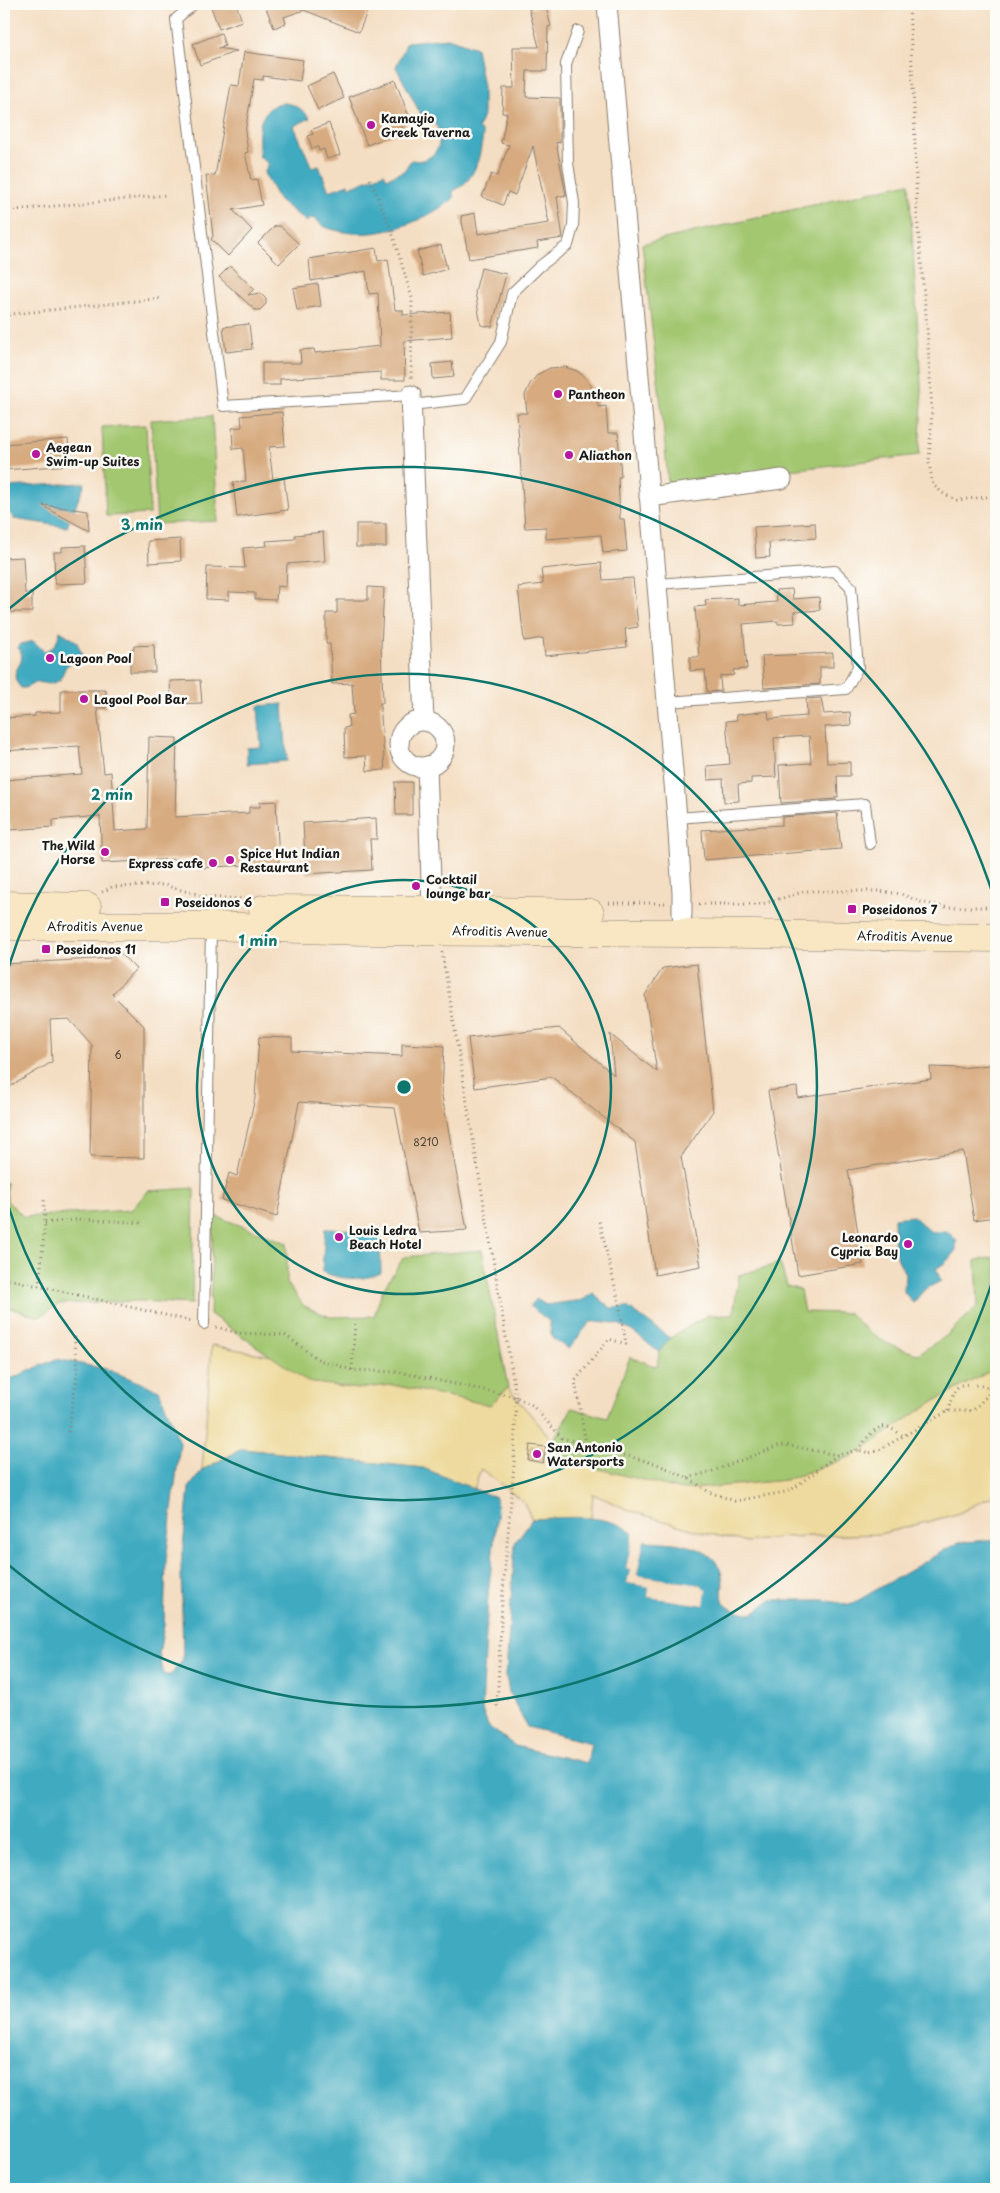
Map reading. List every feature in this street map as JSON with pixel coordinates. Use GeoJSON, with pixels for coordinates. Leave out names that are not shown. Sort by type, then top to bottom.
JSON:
{"type":"FeatureCollection","features":[{"type":"Feature","properties":{"kind":"main road","name":"Afroditis Avenue"},"geometry":{"type":"LineString","coordinates":[[4,905],[209,909],[435,920],[996,938]]}},
{"type":"Feature","properties":{"kind":"main road","name":"Afroditis Avenue"},"geometry":{"type":"LineString","coordinates":[[4,926],[211,926],[363,931],[435,920],[682,915],[996,918]]}},
{"type":"Feature","properties":{"kind":"street"},"geometry":{"type":"LineString","coordinates":[[607,4],[677,818],[682,915]]}},
{"type":"Feature","properties":{"kind":"street"},"geometry":{"type":"LineString","coordinates":[[411,400],[424,721]]}},
{"type":"Feature","properties":{"kind":"street"},"geometry":{"type":"LineString","coordinates":[[649,497],[782,479]]}},
{"type":"Feature","properties":{"kind":"street"},"geometry":{"type":"LineString","coordinates":[[419,721],[424,721],[438,727],[444,739],[444,752],[435,763],[427,766],[416,766],[409,763],[401,753],[399,746],[402,733],[406,727],[419,721]]}},
{"type":"Feature","properties":{"kind":"street"},"geometry":{"type":"LineString","coordinates":[[427,766],[435,920]]}},
{"type":"Feature","properties":{"kind":"lane"},"geometry":{"type":"LineString","coordinates":[[192,4],[176,19],[223,406],[465,399],[500,342],[512,293],[540,266],[568,245],[573,227],[574,203],[568,163],[566,64],[578,31]]}},
{"type":"Feature","properties":{"kind":"lane"},"geometry":{"type":"LineString","coordinates":[[657,584],[834,571],[851,587],[858,667],[846,689],[667,702]]}},
{"type":"Feature","properties":{"kind":"lane"},"geometry":{"type":"LineString","coordinates":[[677,818],[866,804],[870,844]]}},
{"type":"Feature","properties":{"kind":"lane"},"geometry":{"type":"LineString","coordinates":[[204,1324],[211,926]]}},
{"type":"Feature","properties":{"kind":"path"},"geometry":{"type":"LineString","coordinates":[[909,4],[917,217],[932,410],[929,463],[933,485],[944,494],[957,500],[996,496]]}},
{"type":"Feature","properties":{"kind":"path"},"geometry":{"type":"LineString","coordinates":[[370,179],[391,229],[412,298],[411,400]]}},
{"type":"Feature","properties":{"kind":"path"},"geometry":{"type":"LineString","coordinates":[[4,210],[167,195]]}},
{"type":"Feature","properties":{"kind":"path"},"geometry":{"type":"LineString","coordinates":[[4,315],[163,298]]}},
{"type":"Feature","properties":{"kind":"path"},"geometry":{"type":"LineString","coordinates":[[435,920],[516,1397],[514,1465],[502,1602],[497,1707]]}},
{"type":"Feature","properties":{"kind":"path"},"geometry":{"type":"LineString","coordinates":[[40,1286],[45,1223],[44,1199]]}},
{"type":"Feature","properties":{"kind":"path"},"geometry":{"type":"LineString","coordinates":[[45,1223],[82,1219],[143,1223]]}},
{"type":"Feature","properties":{"kind":"path"},"geometry":{"type":"LineString","coordinates":[[586,1444],[574,1381],[609,1339],[626,1344],[619,1303],[599,1221]]}},
{"type":"Feature","properties":{"kind":"path"},"geometry":{"type":"LineString","coordinates":[[4,1278],[238,1333],[285,1334],[319,1360],[352,1370],[399,1372],[516,1397],[532,1405],[562,1438],[657,1464],[688,1478],[709,1492],[735,1501],[785,1492],[794,1488],[837,1455],[858,1450],[869,1453],[877,1451],[902,1435],[948,1411],[969,1411],[974,1409],[988,1395],[989,1387],[996,1381]]}},
{"type":"Feature","properties":{"kind":"path"},"geometry":{"type":"LineString","coordinates":[[352,1370],[355,1323]]}},
{"type":"Feature","properties":{"kind":"path"},"geometry":{"type":"LineString","coordinates":[[68,1432],[78,1369],[74,1335]]}},
{"type":"Feature","properties":{"kind":"path"},"geometry":{"type":"LineString","coordinates":[[948,1411],[954,1391],[959,1385],[964,1383],[989,1387]]}},
{"type":"Feature","properties":{"kind":"path"},"geometry":{"type":"LineString","coordinates":[[858,1450],[868,1436],[881,1427],[888,1427],[902,1435]]}},
{"type":"Feature","properties":{"kind":"path"},"geometry":{"type":"LineString","coordinates":[[688,1478],[713,1471],[778,1446],[786,1445],[837,1455]]}},
{"type":"Feature","properties":{"kind":"green space"},"geometry":{"type":"Polygon","coordinates":[[[909,183],[922,402],[919,455],[668,484],[663,422],[642,244],[909,183]]]}},
{"type":"Feature","properties":{"kind":"green space"},"geometry":{"type":"Polygon","coordinates":[[[212,416],[218,521],[157,524],[151,420],[212,416]]]}},
{"type":"Feature","properties":{"kind":"green space"},"geometry":{"type":"Polygon","coordinates":[[[146,425],[150,514],[106,516],[102,427],[146,425]]]}},
{"type":"Feature","properties":{"kind":"green space"},"geometry":{"type":"Polygon","coordinates":[[[4,1182],[6,1183],[7,1201],[24,1217],[131,1210],[148,1191],[194,1188],[192,1304],[140,1301],[59,1304],[39,1317],[7,1307],[4,1302],[4,1182]]]}},
{"type":"Feature","properties":{"kind":"green space"},"geometry":{"type":"Polygon","coordinates":[[[213,1215],[287,1243],[287,1283],[304,1306],[330,1317],[374,1316],[383,1289],[404,1257],[482,1250],[508,1388],[490,1405],[392,1385],[357,1389],[308,1382],[210,1314],[213,1215]]]}},
{"type":"Feature","properties":{"kind":"green space"},"geometry":{"type":"Polygon","coordinates":[[[996,1257],[996,1368],[931,1403],[853,1456],[786,1480],[682,1490],[579,1464],[552,1465],[553,1441],[572,1408],[607,1418],[630,1357],[657,1367],[659,1352],[670,1338],[708,1315],[733,1315],[739,1275],[780,1263],[787,1286],[800,1290],[804,1312],[849,1313],[865,1329],[880,1340],[918,1354],[946,1336],[978,1306],[976,1260],[996,1257]]]}},
{"type":"Feature","properties":{"kind":"sand"},"geometry":{"type":"Polygon","coordinates":[[[212,1345],[271,1356],[308,1382],[357,1389],[392,1385],[490,1405],[508,1388],[553,1441],[552,1465],[579,1464],[682,1490],[786,1480],[853,1456],[931,1403],[996,1368],[996,1494],[957,1514],[880,1534],[784,1537],[747,1542],[704,1533],[631,1511],[593,1494],[591,1518],[532,1519],[523,1501],[481,1469],[474,1489],[423,1468],[242,1449],[202,1470],[212,1345]]]}},
{"type":"Feature","properties":{"kind":"water"},"geometry":{"type":"Polygon","coordinates":[[[448,38],[476,48],[483,87],[483,116],[478,128],[483,134],[476,167],[467,181],[453,191],[453,199],[441,208],[413,222],[384,231],[369,233],[339,231],[323,226],[316,219],[311,218],[307,222],[279,200],[264,173],[268,165],[266,161],[260,158],[259,128],[267,111],[279,104],[292,105],[310,118],[294,126],[312,168],[319,166],[329,191],[349,184],[350,187],[384,173],[387,178],[404,171],[411,160],[422,160],[430,157],[436,151],[439,143],[440,135],[437,127],[431,120],[421,115],[396,67],[407,42],[448,38]]]}},
{"type":"Feature","properties":{"kind":"water"},"geometry":{"type":"Polygon","coordinates":[[[85,483],[67,527],[14,519],[4,504],[4,487],[85,483]]]}},
{"type":"Feature","properties":{"kind":"water","name":"Lagoon Pool"},"geometry":{"type":"Polygon","coordinates":[[[60,631],[76,641],[83,656],[66,666],[60,680],[50,684],[37,682],[21,688],[15,676],[22,658],[18,647],[21,644],[33,641],[44,651],[48,650],[55,644],[60,631]]]}},
{"type":"Feature","properties":{"kind":"water"},"geometry":{"type":"Polygon","coordinates":[[[283,704],[287,761],[247,764],[247,748],[261,747],[258,706],[283,704]]]}},
{"type":"Feature","properties":{"kind":"water"},"geometry":{"type":"Polygon","coordinates":[[[913,1216],[931,1232],[947,1231],[956,1240],[956,1250],[946,1262],[936,1269],[941,1281],[925,1289],[913,1303],[904,1292],[905,1274],[895,1253],[894,1218],[913,1216]]]}},
{"type":"Feature","properties":{"kind":"water"},"geometry":{"type":"Polygon","coordinates":[[[325,1229],[380,1230],[381,1273],[374,1276],[352,1278],[337,1277],[322,1272],[325,1229]]]}},
{"type":"Feature","properties":{"kind":"water"},"geometry":{"type":"Polygon","coordinates":[[[593,1293],[611,1308],[627,1307],[670,1338],[659,1352],[635,1333],[620,1325],[590,1322],[569,1349],[552,1338],[549,1321],[530,1306],[536,1299],[546,1305],[583,1300],[593,1293]]]}},
{"type":"Feature","properties":{"kind":"water"},"geometry":{"type":"Polygon","coordinates":[[[56,1359],[106,1369],[159,1390],[180,1443],[166,1561],[164,1625],[159,1654],[164,1675],[171,1675],[183,1659],[181,1567],[189,1488],[202,1470],[242,1449],[423,1468],[496,1498],[497,1516],[488,1595],[482,1710],[488,1726],[515,1746],[587,1763],[591,1743],[527,1727],[509,1692],[506,1675],[515,1543],[532,1519],[572,1517],[598,1519],[623,1526],[633,1533],[626,1569],[630,1570],[627,1583],[649,1587],[648,1597],[703,1605],[705,1590],[701,1585],[637,1575],[644,1541],[691,1546],[711,1557],[718,1565],[723,1580],[722,1595],[724,1603],[729,1608],[752,1614],[770,1600],[824,1600],[850,1605],[957,1543],[996,1539],[996,2189],[4,2189],[4,1382],[56,1359]]]}},
{"type":"Feature","properties":{"kind":"pier"},"geometry":{"type":"Polygon","coordinates":[[[633,1533],[635,1535],[629,1567],[632,1569],[630,1581],[650,1584],[650,1595],[701,1602],[703,1591],[699,1587],[636,1577],[642,1540],[644,1541],[637,1575],[701,1585],[706,1590],[704,1605],[648,1597],[649,1587],[627,1583],[630,1570],[626,1569],[633,1533]]]}},
{"type":"Feature","properties":{"kind":"building"},"geometry":{"type":"Polygon","coordinates":[[[210,4],[236,4],[242,21],[219,29],[210,4]]]}},
{"type":"Feature","properties":{"kind":"building"},"geometry":{"type":"Polygon","coordinates":[[[277,4],[353,4],[368,9],[359,32],[304,10],[284,17],[286,23],[274,28],[266,8],[277,4]]]}},
{"type":"Feature","properties":{"kind":"building"},"geometry":{"type":"Polygon","coordinates":[[[545,4],[551,26],[548,27],[547,71],[527,71],[526,97],[560,98],[560,143],[556,142],[566,195],[557,197],[563,238],[537,242],[538,248],[469,259],[461,216],[475,213],[478,234],[549,223],[533,146],[515,195],[508,192],[503,205],[482,197],[491,174],[497,176],[509,145],[501,143],[507,113],[502,113],[503,88],[514,88],[513,47],[539,47],[529,9],[545,4]]]}},
{"type":"Feature","properties":{"kind":"building"},"geometry":{"type":"Polygon","coordinates":[[[221,33],[225,46],[218,48],[237,51],[200,65],[193,44],[221,33]]]}},
{"type":"Feature","properties":{"kind":"building"},"geometry":{"type":"Polygon","coordinates":[[[244,52],[303,60],[300,81],[263,76],[263,80],[254,79],[245,132],[248,152],[245,153],[251,180],[257,179],[262,205],[233,210],[252,230],[228,256],[211,239],[213,236],[206,175],[215,176],[231,85],[239,86],[244,52]]]}},
{"type":"Feature","properties":{"kind":"building"},"geometry":{"type":"Polygon","coordinates":[[[333,74],[344,98],[318,110],[307,86],[333,74]]]}},
{"type":"Feature","properties":{"kind":"building"},"geometry":{"type":"Polygon","coordinates":[[[395,80],[410,119],[396,134],[367,145],[349,97],[395,80]]]}},
{"type":"Feature","properties":{"kind":"building"},"geometry":{"type":"Polygon","coordinates":[[[329,123],[340,155],[327,159],[324,149],[319,151],[318,147],[312,149],[308,136],[313,134],[311,130],[329,123]]]}},
{"type":"Feature","properties":{"kind":"building"},"geometry":{"type":"Polygon","coordinates":[[[275,226],[280,226],[299,244],[279,264],[258,243],[275,226]]]}},
{"type":"Feature","properties":{"kind":"building"},"geometry":{"type":"Polygon","coordinates":[[[441,245],[447,269],[423,276],[417,251],[441,245]]]}},
{"type":"Feature","properties":{"kind":"building"},"geometry":{"type":"Polygon","coordinates":[[[376,248],[378,261],[388,259],[395,310],[403,310],[403,315],[450,312],[452,337],[404,341],[405,380],[381,380],[381,372],[280,379],[280,385],[262,385],[262,363],[301,363],[300,350],[314,349],[315,353],[380,346],[378,293],[369,294],[366,271],[311,281],[309,259],[376,248]]]}},
{"type":"Feature","properties":{"kind":"building"},"geometry":{"type":"Polygon","coordinates":[[[230,266],[254,289],[248,295],[260,293],[266,299],[266,304],[260,310],[255,310],[219,277],[230,266]]]}},
{"type":"Feature","properties":{"kind":"building"},"geometry":{"type":"Polygon","coordinates":[[[481,268],[506,274],[492,327],[481,325],[475,292],[481,268]]]}},
{"type":"Feature","properties":{"kind":"building"},"geometry":{"type":"Polygon","coordinates":[[[318,284],[321,306],[297,310],[293,288],[318,284]]]}},
{"type":"Feature","properties":{"kind":"building"},"geometry":{"type":"Polygon","coordinates":[[[249,324],[252,349],[226,352],[223,327],[249,324]]]}},
{"type":"Feature","properties":{"kind":"building"},"geometry":{"type":"Polygon","coordinates":[[[452,362],[454,377],[433,379],[432,364],[452,362]]]}},
{"type":"Feature","properties":{"kind":"building","name":"Aliathon"},"geometry":{"type":"Polygon","coordinates":[[[565,367],[577,371],[585,377],[593,389],[597,390],[598,407],[606,406],[608,433],[618,433],[621,477],[618,477],[620,519],[624,519],[627,551],[603,553],[601,535],[546,539],[546,527],[525,528],[517,413],[527,413],[525,395],[530,384],[538,374],[550,368],[565,367]]]}},
{"type":"Feature","properties":{"kind":"building"},"geometry":{"type":"Polygon","coordinates":[[[282,412],[285,446],[269,447],[273,480],[284,478],[288,510],[237,517],[233,482],[246,481],[243,448],[233,449],[232,428],[242,427],[241,416],[282,412]]]}},
{"type":"Feature","properties":{"kind":"building","name":"Aegean Swim-up Suites"},"geometry":{"type":"Polygon","coordinates":[[[68,439],[70,465],[4,470],[4,444],[68,439]]]}},
{"type":"Feature","properties":{"kind":"building"},"geometry":{"type":"Polygon","coordinates":[[[43,506],[88,511],[89,531],[43,506]]]}},
{"type":"Feature","properties":{"kind":"building"},"geometry":{"type":"Polygon","coordinates":[[[815,523],[816,538],[769,542],[770,557],[756,558],[754,527],[815,523]]]}},
{"type":"Feature","properties":{"kind":"building"},"geometry":{"type":"Polygon","coordinates":[[[356,524],[386,524],[386,547],[356,547],[356,524]]]}},
{"type":"Feature","properties":{"kind":"building"},"geometry":{"type":"Polygon","coordinates":[[[323,532],[325,561],[287,564],[286,587],[277,586],[276,600],[255,599],[255,593],[229,592],[229,600],[206,599],[207,567],[245,568],[243,548],[267,546],[266,541],[295,539],[295,535],[323,532]]]}},
{"type":"Feature","properties":{"kind":"building"},"geometry":{"type":"Polygon","coordinates":[[[180,539],[181,561],[149,563],[148,541],[180,539]]]}},
{"type":"Feature","properties":{"kind":"building"},"geometry":{"type":"Polygon","coordinates":[[[85,546],[87,583],[55,584],[54,552],[62,552],[62,547],[85,546]]]}},
{"type":"Feature","properties":{"kind":"building"},"geometry":{"type":"Polygon","coordinates":[[[23,557],[25,593],[32,593],[32,612],[10,612],[10,607],[4,607],[4,558],[23,557]]]}},
{"type":"Feature","properties":{"kind":"building"},"geometry":{"type":"Polygon","coordinates":[[[601,563],[603,580],[633,578],[638,627],[625,629],[627,647],[545,656],[543,638],[524,641],[518,587],[543,584],[541,569],[601,563]]]}},
{"type":"Feature","properties":{"kind":"building"},"geometry":{"type":"Polygon","coordinates":[[[368,587],[384,588],[381,646],[383,703],[380,703],[385,770],[367,771],[366,756],[345,757],[344,728],[349,727],[348,715],[354,714],[352,683],[332,684],[330,644],[326,644],[326,613],[337,613],[337,600],[368,600],[368,587]]]}},
{"type":"Feature","properties":{"kind":"building"},"geometry":{"type":"Polygon","coordinates":[[[792,589],[793,599],[819,597],[820,610],[794,612],[795,623],[778,624],[778,621],[743,624],[747,669],[733,670],[734,675],[720,676],[721,691],[707,692],[705,670],[690,671],[690,657],[699,657],[695,607],[706,606],[705,600],[738,598],[738,605],[777,602],[776,590],[792,589]]]}},
{"type":"Feature","properties":{"kind":"building"},"geometry":{"type":"Polygon","coordinates":[[[154,645],[155,672],[130,672],[130,649],[134,649],[134,646],[154,645]]]}},
{"type":"Feature","properties":{"kind":"building"},"geometry":{"type":"Polygon","coordinates":[[[833,653],[833,667],[820,667],[820,684],[764,688],[762,656],[833,653]]]}},
{"type":"Feature","properties":{"kind":"building"},"geometry":{"type":"Polygon","coordinates":[[[200,680],[202,703],[171,704],[170,681],[200,680]]]}},
{"type":"Feature","properties":{"kind":"building"},"geometry":{"type":"Polygon","coordinates":[[[61,690],[106,690],[106,708],[97,708],[104,773],[111,772],[115,831],[147,829],[149,737],[177,738],[175,817],[249,813],[249,807],[260,807],[260,802],[276,801],[279,863],[198,868],[197,858],[102,863],[100,816],[53,820],[53,827],[10,830],[10,823],[4,824],[4,780],[82,774],[79,746],[4,751],[4,718],[35,716],[35,713],[61,712],[61,690]]]}},
{"type":"Feature","properties":{"kind":"building"},"geometry":{"type":"Polygon","coordinates":[[[821,698],[824,714],[850,712],[851,725],[825,727],[827,763],[850,762],[850,776],[837,776],[838,797],[835,797],[836,799],[781,803],[779,765],[811,763],[809,736],[774,738],[776,777],[751,778],[751,783],[738,784],[739,801],[724,802],[723,779],[708,780],[707,766],[730,764],[726,721],[737,720],[736,715],[768,711],[769,719],[807,716],[806,699],[821,698]]]}},
{"type":"Feature","properties":{"kind":"building"},"geometry":{"type":"Polygon","coordinates":[[[395,782],[412,782],[412,815],[396,815],[395,782]]]}},
{"type":"Feature","properties":{"kind":"building"},"geometry":{"type":"Polygon","coordinates":[[[837,813],[841,849],[704,860],[702,830],[782,825],[782,817],[837,813]]]}},
{"type":"Feature","properties":{"kind":"building"},"geometry":{"type":"Polygon","coordinates":[[[376,818],[377,839],[370,839],[372,870],[306,874],[303,823],[376,818]]]}},
{"type":"Feature","properties":{"kind":"building"},"geometry":{"type":"Polygon","coordinates":[[[118,951],[136,969],[112,994],[144,1026],[144,1158],[90,1157],[92,1045],[69,1019],[50,1020],[52,1062],[4,1090],[4,964],[111,958],[118,951]]]}},
{"type":"Feature","properties":{"kind":"building"},"geometry":{"type":"Polygon","coordinates":[[[697,964],[713,1111],[681,1157],[701,1266],[655,1275],[635,1142],[552,1077],[475,1088],[468,1038],[559,1028],[614,1075],[610,1034],[657,1072],[645,995],[663,968],[697,964]]]}},
{"type":"Feature","properties":{"kind":"building"},"geometry":{"type":"Polygon","coordinates":[[[259,1037],[292,1038],[292,1051],[402,1056],[402,1044],[444,1046],[442,1096],[467,1230],[419,1233],[395,1108],[299,1102],[277,1217],[222,1200],[229,1173],[237,1176],[255,1098],[259,1037]]]}},
{"type":"Feature","properties":{"kind":"building"},"geometry":{"type":"Polygon","coordinates":[[[996,1064],[996,1217],[974,1220],[963,1151],[848,1170],[863,1264],[798,1275],[768,1091],[797,1087],[798,1098],[931,1079],[930,1067],[962,1068],[996,1064]]]}},
{"type":"Feature","properties":{"kind":"building","name":"San Antonio Watersports"},"geometry":{"type":"Polygon","coordinates":[[[530,1445],[546,1447],[543,1463],[528,1460],[530,1445]]]}},
{"type":"Feature","properties":{"kind":"place","name":"Kamayio Greek Taverna"},"geometry":{"type":"Point","coordinates":[371,125]}},
{"type":"Feature","properties":{"kind":"place","name":"Pantheon"},"geometry":{"type":"Point","coordinates":[558,394]}},
{"type":"Feature","properties":{"kind":"place","name":"Aegean Swim-up Suites"},"geometry":{"type":"Point","coordinates":[36,454]}},
{"type":"Feature","properties":{"kind":"place","name":"Aliathon"},"geometry":{"type":"Point","coordinates":[569,455]}},
{"type":"Feature","properties":{"kind":"place","name":"Lagoon Pool"},"geometry":{"type":"Point","coordinates":[50,658]}},
{"type":"Feature","properties":{"kind":"place","name":"Lagool Pool Bar"},"geometry":{"type":"Point","coordinates":[84,699]}},
{"type":"Feature","properties":{"kind":"place","name":"The Wild Horse"},"geometry":{"type":"Point","coordinates":[105,852]}},
{"type":"Feature","properties":{"kind":"place","name":"Spice Hut Indian Restaurant"},"geometry":{"type":"Point","coordinates":[230,860]}},
{"type":"Feature","properties":{"kind":"place","name":"Express cafe"},"geometry":{"type":"Point","coordinates":[213,863]}},
{"type":"Feature","properties":{"kind":"place","name":"Cocktail lounge bar"},"geometry":{"type":"Point","coordinates":[416,886]}},
{"type":"Feature","properties":{"kind":"place","name":"Poseidonos 6"},"geometry":{"type":"Point","coordinates":[165,902]}},
{"type":"Feature","properties":{"kind":"place","name":"Poseidonos 7"},"geometry":{"type":"Point","coordinates":[852,909]}},
{"type":"Feature","properties":{"kind":"place","name":"Poseidonos 11"},"geometry":{"type":"Point","coordinates":[46,949]}},
{"type":"Feature","properties":{"kind":"place","name":"Louis Ledra Beach Hotel"},"geometry":{"type":"Point","coordinates":[339,1237]}},
{"type":"Feature","properties":{"kind":"place","name":"Leonardo Cypria Bay"},"geometry":{"type":"Point","coordinates":[908,1244]}},
{"type":"Feature","properties":{"kind":"place","name":"San Antonio Watersports"},"geometry":{"type":"Point","coordinates":[537,1454]}}]}
